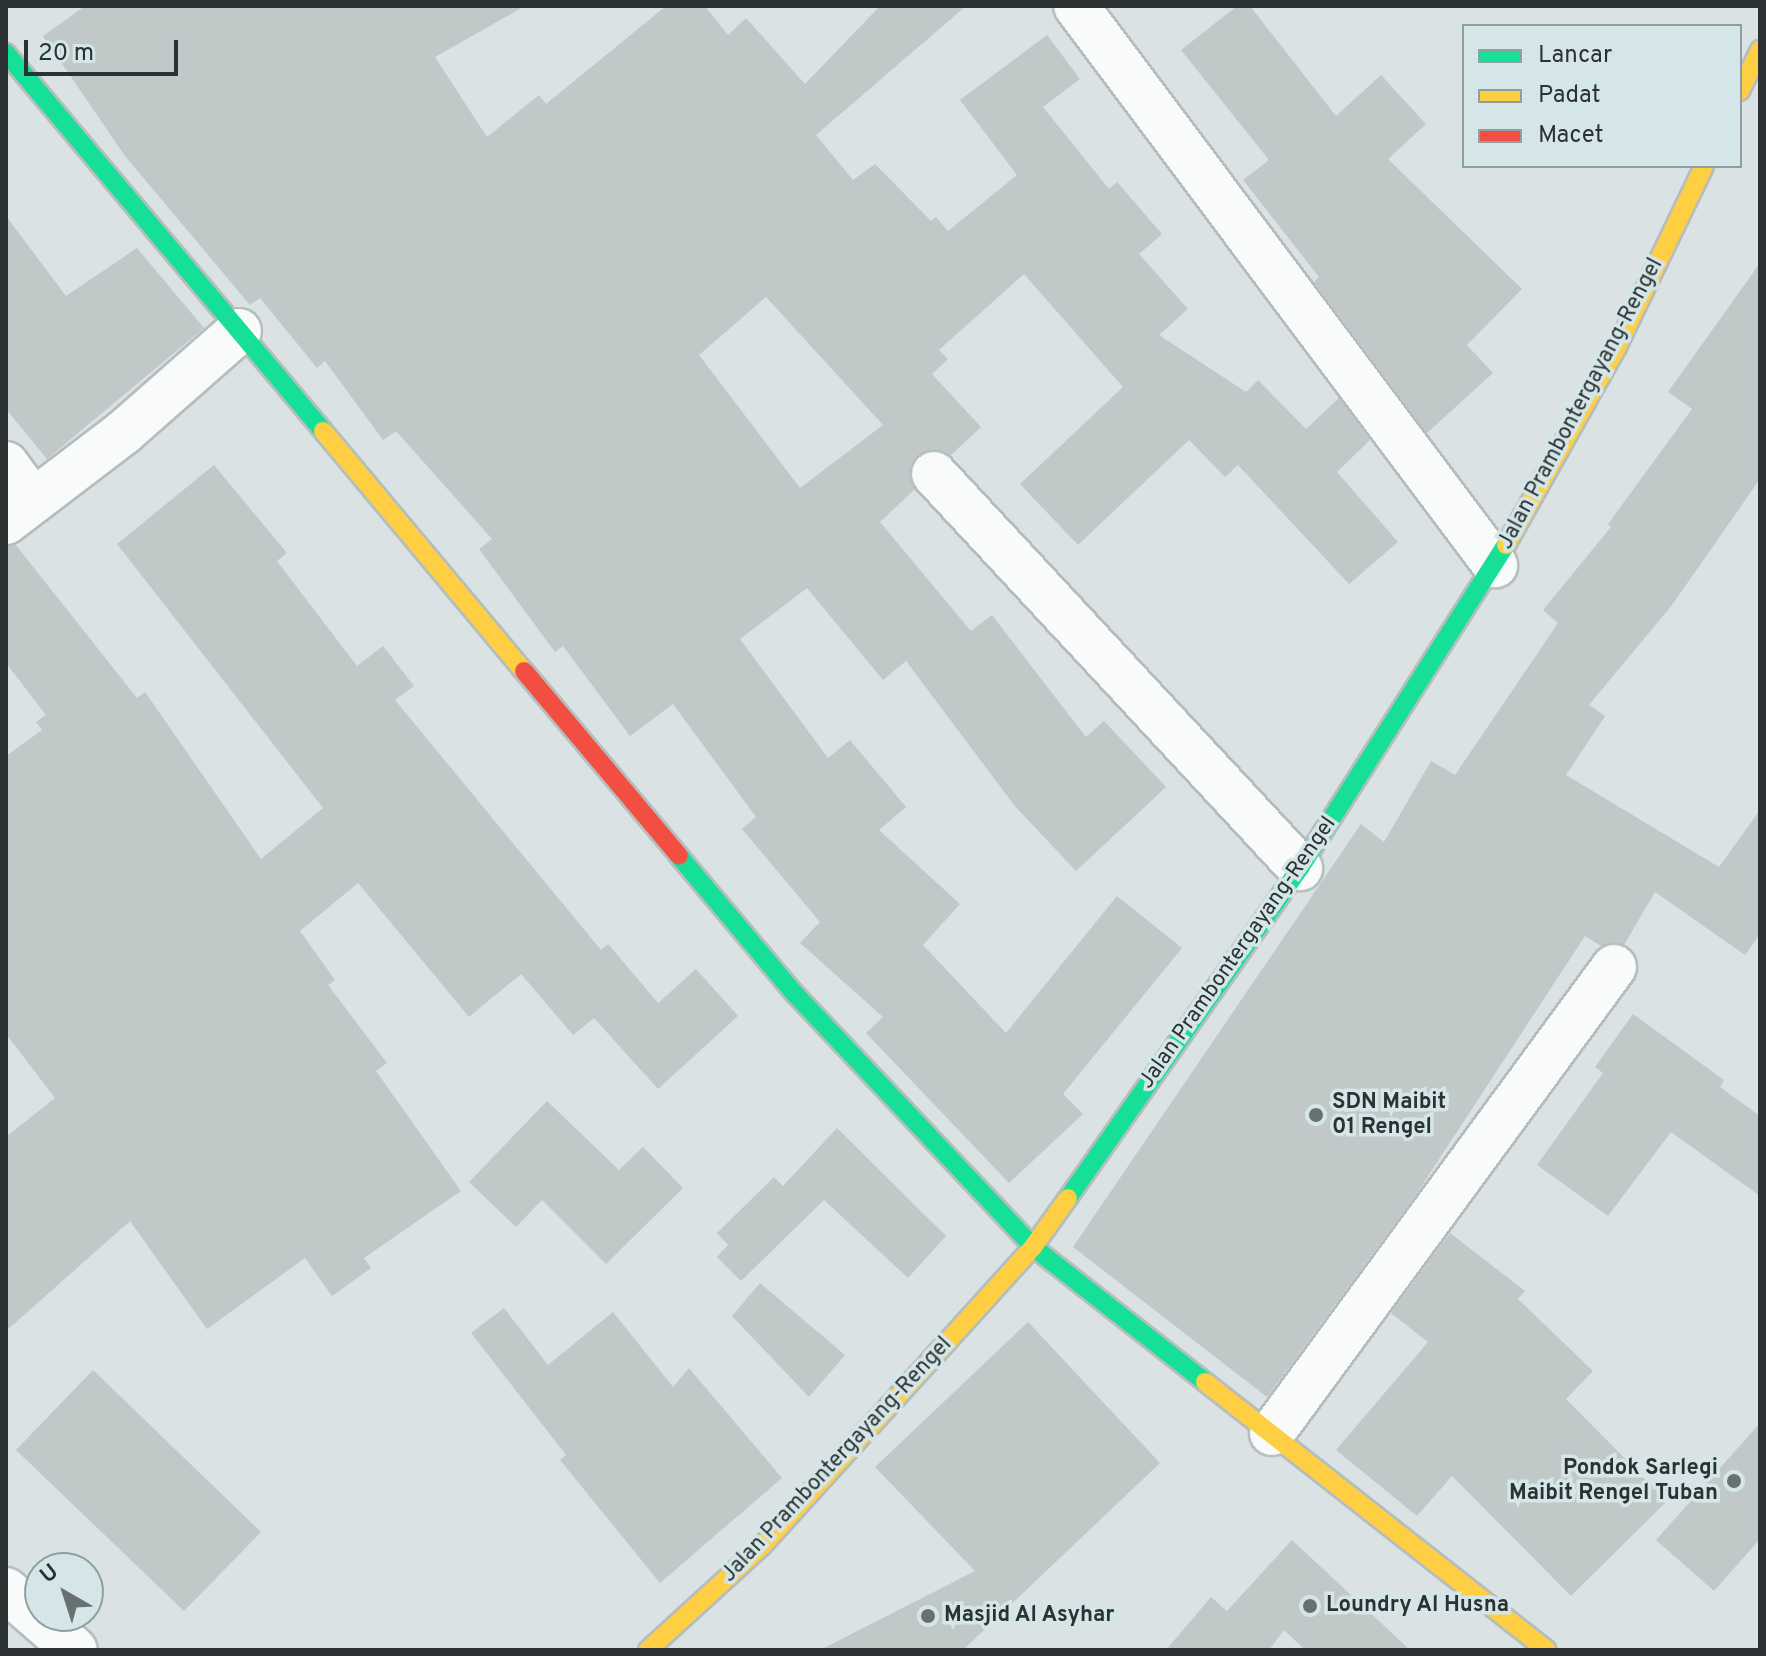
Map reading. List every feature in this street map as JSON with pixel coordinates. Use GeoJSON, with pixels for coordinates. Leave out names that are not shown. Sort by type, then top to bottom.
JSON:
{"type":"FeatureCollection","features":[{"type":"Feature","properties":{"kind":"street"},"geometry":{"type":"LineString","coordinates":[[1076,6],[1495,565]]}},
{"type":"Feature","properties":{"kind":"street"},"geometry":{"type":"LineString","coordinates":[[1742,87],[1760,50]]}},
{"type":"Feature","properties":{"kind":"street"},"geometry":{"type":"LineString","coordinates":[[6,53],[795,994],[1033,1247],[1547,1650]]}},
{"type":"Feature","properties":{"kind":"street","name":"Jalan Prambontergayang-Rengel"},"geometry":{"type":"LineString","coordinates":[[648,1650],[762,1546],[1033,1247],[1300,868],[1495,565],[1617,347],[1703,168]]}},
{"type":"Feature","properties":{"kind":"street"},"geometry":{"type":"LineString","coordinates":[[6,464],[20,512],[124,432],[239,331]]}},
{"type":"Feature","properties":{"kind":"street"},"geometry":{"type":"LineString","coordinates":[[934,474],[1300,868]]}},
{"type":"Feature","properties":{"kind":"street"},"geometry":{"type":"LineString","coordinates":[[1272,1433],[1614,967]]}},
{"type":"Feature","properties":{"kind":"street"},"geometry":{"type":"LineString","coordinates":[[6,1590],[75,1650]]}},
{"type":"Feature","properties":{"kind":"building"},"geometry":{"type":"Polygon","coordinates":[[[85,6],[525,6],[435,57],[487,137],[539,95],[546,104],[666,6],[705,6],[728,35],[746,18],[805,84],[880,6],[966,6],[816,135],[853,180],[875,164],[931,221],[936,217],[948,231],[1017,175],[960,100],[1047,35],[1080,79],[1043,107],[1109,189],[1117,182],[1162,234],[1139,254],[1188,309],[1159,335],[1246,392],[1258,380],[1306,429],[1339,398],[1370,440],[1337,472],[1398,542],[1349,584],[1238,465],[1225,477],[1189,440],[1078,545],[1020,484],[1123,387],[1024,274],[939,350],[948,359],[932,374],[981,427],[950,456],[929,450],[916,456],[910,467],[915,489],[880,522],[971,631],[992,615],[1086,737],[1104,721],[1166,787],[1076,871],[1014,805],[906,661],[883,680],[807,588],[740,639],[828,758],[850,740],[906,807],[879,830],[960,904],[923,945],[1006,1033],[1117,896],[1182,948],[1063,1094],[1083,1114],[1009,1183],[866,1033],[883,1017],[800,943],[820,922],[742,829],[756,817],[673,704],[630,736],[563,646],[555,652],[479,549],[492,539],[396,431],[383,440],[325,361],[317,368],[260,298],[250,305],[125,156],[43,36],[85,6]],[[766,297],[699,355],[800,488],[883,425],[766,297]]]}},
{"type":"Feature","properties":{"kind":"building"},"geometry":{"type":"Polygon","coordinates":[[[1237,6],[1250,6],[1336,116],[1381,75],[1426,124],[1388,159],[1522,289],[1467,345],[1493,373],[1427,433],[1314,282],[1319,277],[1243,180],[1269,160],[1181,50],[1237,6]]]}},
{"type":"Feature","properties":{"kind":"building"},"geometry":{"type":"Polygon","coordinates":[[[6,216],[66,296],[137,248],[204,328],[47,459],[6,409],[6,216]]]}},
{"type":"Feature","properties":{"kind":"building"},"geometry":{"type":"Polygon","coordinates":[[[1760,263],[1760,479],[1672,605],[1589,705],[1605,716],[1566,775],[1719,867],[1760,810],[1760,934],[1745,955],[1655,892],[1624,945],[1601,946],[1585,936],[1415,1196],[1267,1397],[1073,1247],[1361,824],[1384,842],[1431,761],[1455,775],[1558,623],[1543,610],[1611,527],[1608,524],[1692,409],[1668,392],[1760,263]]]}},
{"type":"Feature","properties":{"kind":"building"},"geometry":{"type":"Polygon","coordinates":[[[214,465],[287,553],[277,561],[357,666],[383,646],[414,686],[395,700],[601,950],[608,944],[658,1003],[696,969],[738,1016],[658,1089],[594,1018],[573,1035],[521,974],[469,1017],[358,883],[300,931],[335,980],[328,985],[387,1063],[376,1071],[461,1191],[364,1258],[371,1268],[332,1296],[305,1258],[207,1329],[130,1221],[6,1331],[6,1137],[55,1098],[6,1034],[6,756],[42,730],[36,722],[46,715],[6,663],[6,546],[15,544],[137,698],[145,692],[261,859],[323,808],[117,544],[214,465]]]}},
{"type":"Feature","properties":{"kind":"building"},"geometry":{"type":"Polygon","coordinates":[[[1633,1014],[1724,1080],[1720,1087],[1760,1116],[1760,1196],[1671,1132],[1608,1216],[1537,1165],[1603,1073],[1595,1067],[1633,1014]]]}},
{"type":"Feature","properties":{"kind":"building"},"geometry":{"type":"Polygon","coordinates":[[[547,1101],[619,1170],[643,1147],[683,1188],[606,1264],[542,1200],[516,1227],[469,1182],[547,1101]]]}},
{"type":"Feature","properties":{"kind":"building"},"geometry":{"type":"Polygon","coordinates":[[[837,1128],[946,1236],[908,1278],[824,1200],[741,1281],[717,1257],[728,1245],[717,1233],[774,1177],[783,1186],[837,1128]]]}},
{"type":"Feature","properties":{"kind":"building"},"geometry":{"type":"Polygon","coordinates":[[[1450,1233],[1525,1291],[1518,1299],[1593,1371],[1566,1399],[1667,1501],[1571,1596],[1452,1476],[1417,1516],[1336,1450],[1428,1342],[1391,1313],[1450,1233]]]}},
{"type":"Feature","properties":{"kind":"building"},"geometry":{"type":"Polygon","coordinates":[[[760,1283],[845,1355],[809,1397],[732,1316],[760,1283]]]}},
{"type":"Feature","properties":{"kind":"building"},"geometry":{"type":"Polygon","coordinates":[[[504,1308],[548,1365],[613,1312],[673,1387],[689,1368],[782,1478],[660,1583],[560,1460],[566,1455],[471,1333],[504,1308]]]}},
{"type":"Feature","properties":{"kind":"building"},"geometry":{"type":"Polygon","coordinates":[[[1028,1322],[1160,1463],[963,1650],[820,1650],[975,1571],[875,1467],[1028,1322]]]}},
{"type":"Feature","properties":{"kind":"building"},"geometry":{"type":"Polygon","coordinates":[[[93,1370],[261,1532],[184,1611],[16,1450],[93,1370]]]}},
{"type":"Feature","properties":{"kind":"building","name":"Pondok Sarlegi Maibit Rengel Tuban"},"geometry":{"type":"Polygon","coordinates":[[[1760,1423],[1760,1539],[1714,1591],[1656,1540],[1760,1423]]]}},
{"type":"Feature","properties":{"kind":"building","name":"Loundry Al Husna"},"geometry":{"type":"Polygon","coordinates":[[[1292,1540],[1410,1650],[1305,1650],[1284,1630],[1269,1650],[1166,1650],[1211,1597],[1227,1611],[1292,1540]]]}},
{"type":"Feature","properties":{"kind":"traffic: fast"},"geometry":{"type":"LineString","coordinates":[[6,53],[323,431]]}},
{"type":"Feature","properties":{"kind":"traffic: fast"},"geometry":{"type":"LineString","coordinates":[[1068,1198],[1300,868],[1506,545]]}},
{"type":"Feature","properties":{"kind":"traffic: fast"},"geometry":{"type":"LineString","coordinates":[[679,856],[795,994],[1033,1247],[1205,1382]]}},
{"type":"Feature","properties":{"kind":"traffic: slow"},"geometry":{"type":"LineString","coordinates":[[1742,87],[1760,50]]}},
{"type":"Feature","properties":{"kind":"traffic: slow"},"geometry":{"type":"LineString","coordinates":[[1506,545],[1617,347],[1703,168]]}},
{"type":"Feature","properties":{"kind":"traffic: slow"},"geometry":{"type":"LineString","coordinates":[[323,431],[524,671]]}},
{"type":"Feature","properties":{"kind":"traffic: slow"},"geometry":{"type":"LineString","coordinates":[[648,1650],[762,1546],[1033,1247],[1068,1198]]}},
{"type":"Feature","properties":{"kind":"traffic: slow"},"geometry":{"type":"LineString","coordinates":[[1205,1382],[1547,1650]]}},
{"type":"Feature","properties":{"kind":"traffic: jam"},"geometry":{"type":"LineString","coordinates":[[524,671],[679,856]]}},
{"type":"Feature","properties":{"kind":"place","name":"SDN Maibit 01 Rengel"},"geometry":{"type":"Point","coordinates":[1316,1115]}},
{"type":"Feature","properties":{"kind":"place","name":"Pondok Sarlegi Maibit Rengel Tuban"},"geometry":{"type":"Point","coordinates":[1734,1481]}},
{"type":"Feature","properties":{"kind":"place","name":"Loundry Al Husna"},"geometry":{"type":"Point","coordinates":[1310,1606]}},
{"type":"Feature","properties":{"kind":"place","name":"Masjid Al Asyhar"},"geometry":{"type":"Point","coordinates":[928,1616]}}]}
